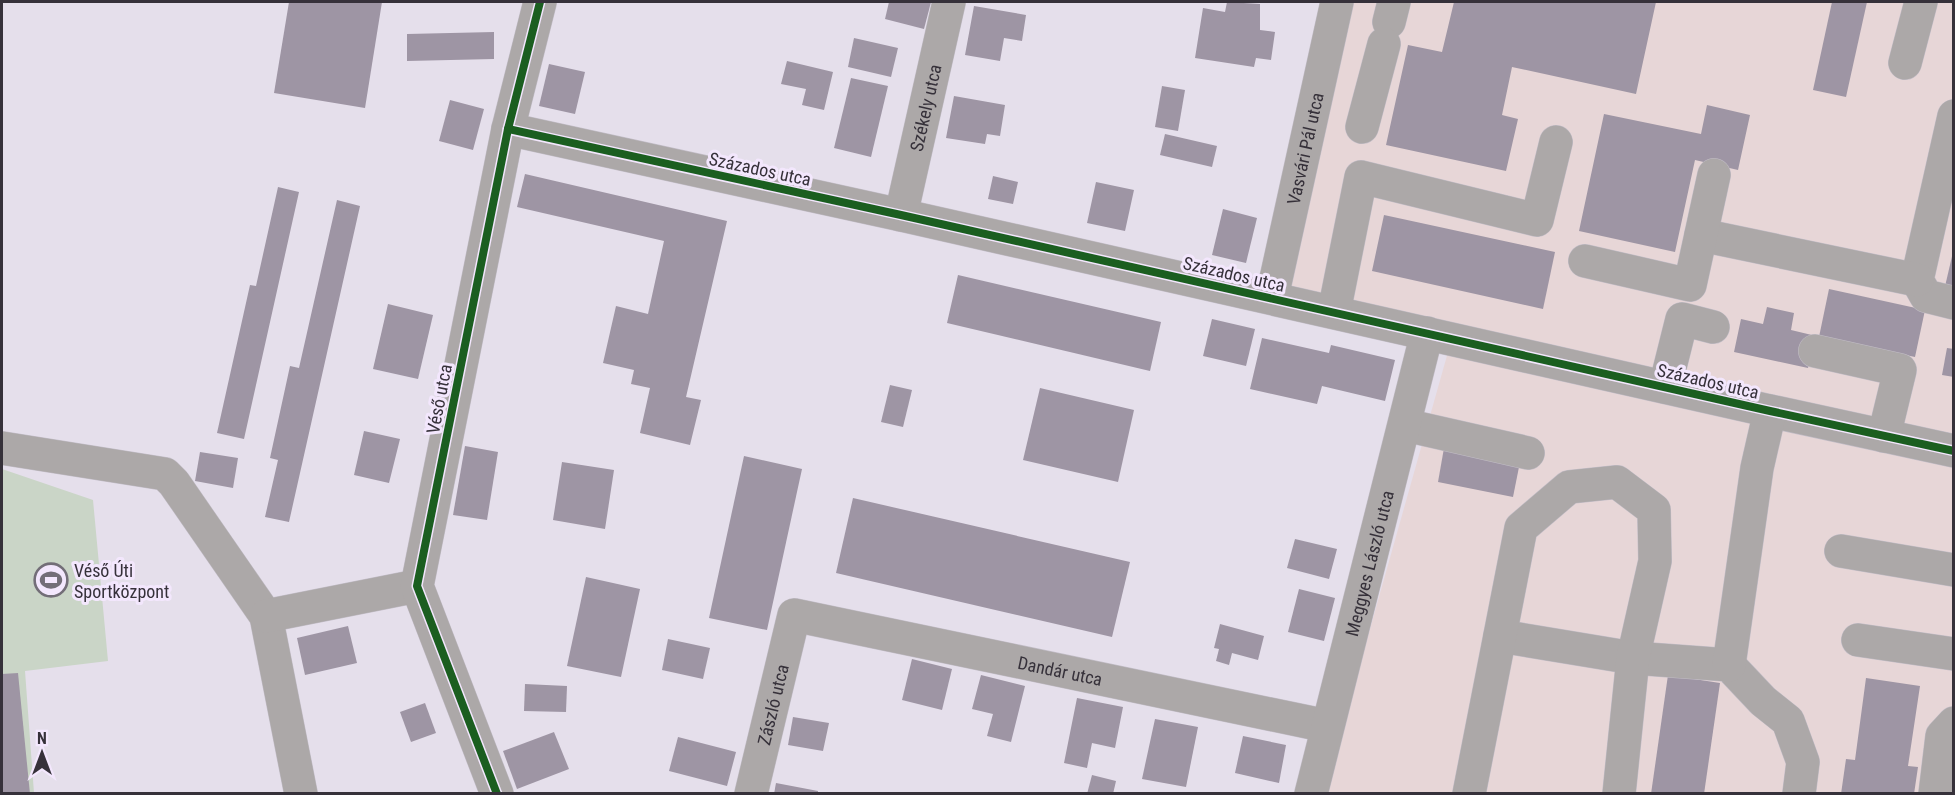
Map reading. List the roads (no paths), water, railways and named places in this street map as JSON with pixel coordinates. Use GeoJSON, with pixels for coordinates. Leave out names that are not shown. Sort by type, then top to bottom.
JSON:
{"type":"FeatureCollection","features":[{"type":"Feature","properties":{"kind":"street","name":"Véső utca"},"geometry":{"type":"LineString","coordinates":[[417,586],[508,129],[540,2]]}},
{"type":"Feature","properties":{"kind":"street","name":"Székely utca"},"geometry":{"type":"LineString","coordinates":[[901,215],[949,2]]}},
{"type":"Feature","properties":{"kind":"street","name":"Vasvári Pál utca"},"geometry":{"type":"LineString","coordinates":[[1272,297],[1337,2]]}},
{"type":"Feature","properties":{"kind":"street"},"geometry":{"type":"LineString","coordinates":[[1905,63],[1921,2]]}},
{"type":"Feature","properties":{"kind":"street"},"geometry":{"type":"LineString","coordinates":[[1325,59],[1386,35]]}},
{"type":"Feature","properties":{"kind":"street"},"geometry":{"type":"LineString","coordinates":[[1362,127],[1386,35]]}},
{"type":"Feature","properties":{"kind":"street"},"geometry":{"type":"LineString","coordinates":[[1953,116],[1917,280],[1926,296],[1953,303]]}},
{"type":"Feature","properties":{"kind":"street","name":"Százados utca"},"geometry":{"type":"LineString","coordinates":[[508,129],[1272,297],[1953,451]]}},
{"type":"Feature","properties":{"kind":"street"},"geometry":{"type":"LineString","coordinates":[[1334,312],[1361,177],[1537,220],[1556,142]]}},
{"type":"Feature","properties":{"kind":"street"},"geometry":{"type":"LineString","coordinates":[[1585,261],[1690,285],[1714,175]]}},
{"type":"Feature","properties":{"kind":"street"},"geometry":{"type":"LineString","coordinates":[[1701,235],[1917,280]]}},
{"type":"Feature","properties":{"kind":"street"},"geometry":{"type":"LineString","coordinates":[[1665,387],[1682,319],[1713,327]]}},
{"type":"Feature","properties":{"kind":"street","name":"Meggyes László utca"},"geometry":{"type":"LineString","coordinates":[[1311,794],[1427,333]]}},
{"type":"Feature","properties":{"kind":"street"},"geometry":{"type":"LineString","coordinates":[[1815,351],[1900,370],[1884,436]]}},
{"type":"Feature","properties":{"kind":"street"},"geometry":{"type":"LineString","coordinates":[[1729,665],[1757,468],[1770,411]]}},
{"type":"Feature","properties":{"kind":"street"},"geometry":{"type":"LineString","coordinates":[[1405,425],[1528,453]]}},
{"type":"Feature","properties":{"kind":"street"},"geometry":{"type":"LineString","coordinates":[[2,448],[165,474],[174,483],[266,616],[301,794]]}},
{"type":"Feature","properties":{"kind":"street"},"geometry":{"type":"LineString","coordinates":[[1469,794],[1521,528],[1569,487],[1617,482],[1654,510],[1655,561],[1633,658],[1619,794]]}},
{"type":"Feature","properties":{"kind":"street"},"geometry":{"type":"LineString","coordinates":[[1840,551],[1953,570]]}},
{"type":"Feature","properties":{"kind":"street"},"geometry":{"type":"LineString","coordinates":[[266,616],[417,586],[497,794]]}},
{"type":"Feature","properties":{"kind":"street","name":"Dandár utca"},"geometry":{"type":"LineString","coordinates":[[794,615],[1327,726]]}},
{"type":"Feature","properties":{"kind":"street","name":"Zászló utca"},"geometry":{"type":"LineString","coordinates":[[750,794],[794,615]]}},
{"type":"Feature","properties":{"kind":"street"},"geometry":{"type":"LineString","coordinates":[[1500,636],[1633,658],[1729,665],[1763,701],[1788,721],[1803,762],[1799,794]]}},
{"type":"Feature","properties":{"kind":"street"},"geometry":{"type":"LineString","coordinates":[[1858,640],[1953,654]]}},
{"type":"Feature","properties":{"kind":"street"},"geometry":{"type":"LineString","coordinates":[[1935,794],[1942,736],[1953,723]]}},
{"type":"Feature","properties":{"kind":"place","name":"Véső Úti Sportközpont"},"geometry":{"type":"Point","coordinates":[51,580]}}]}
